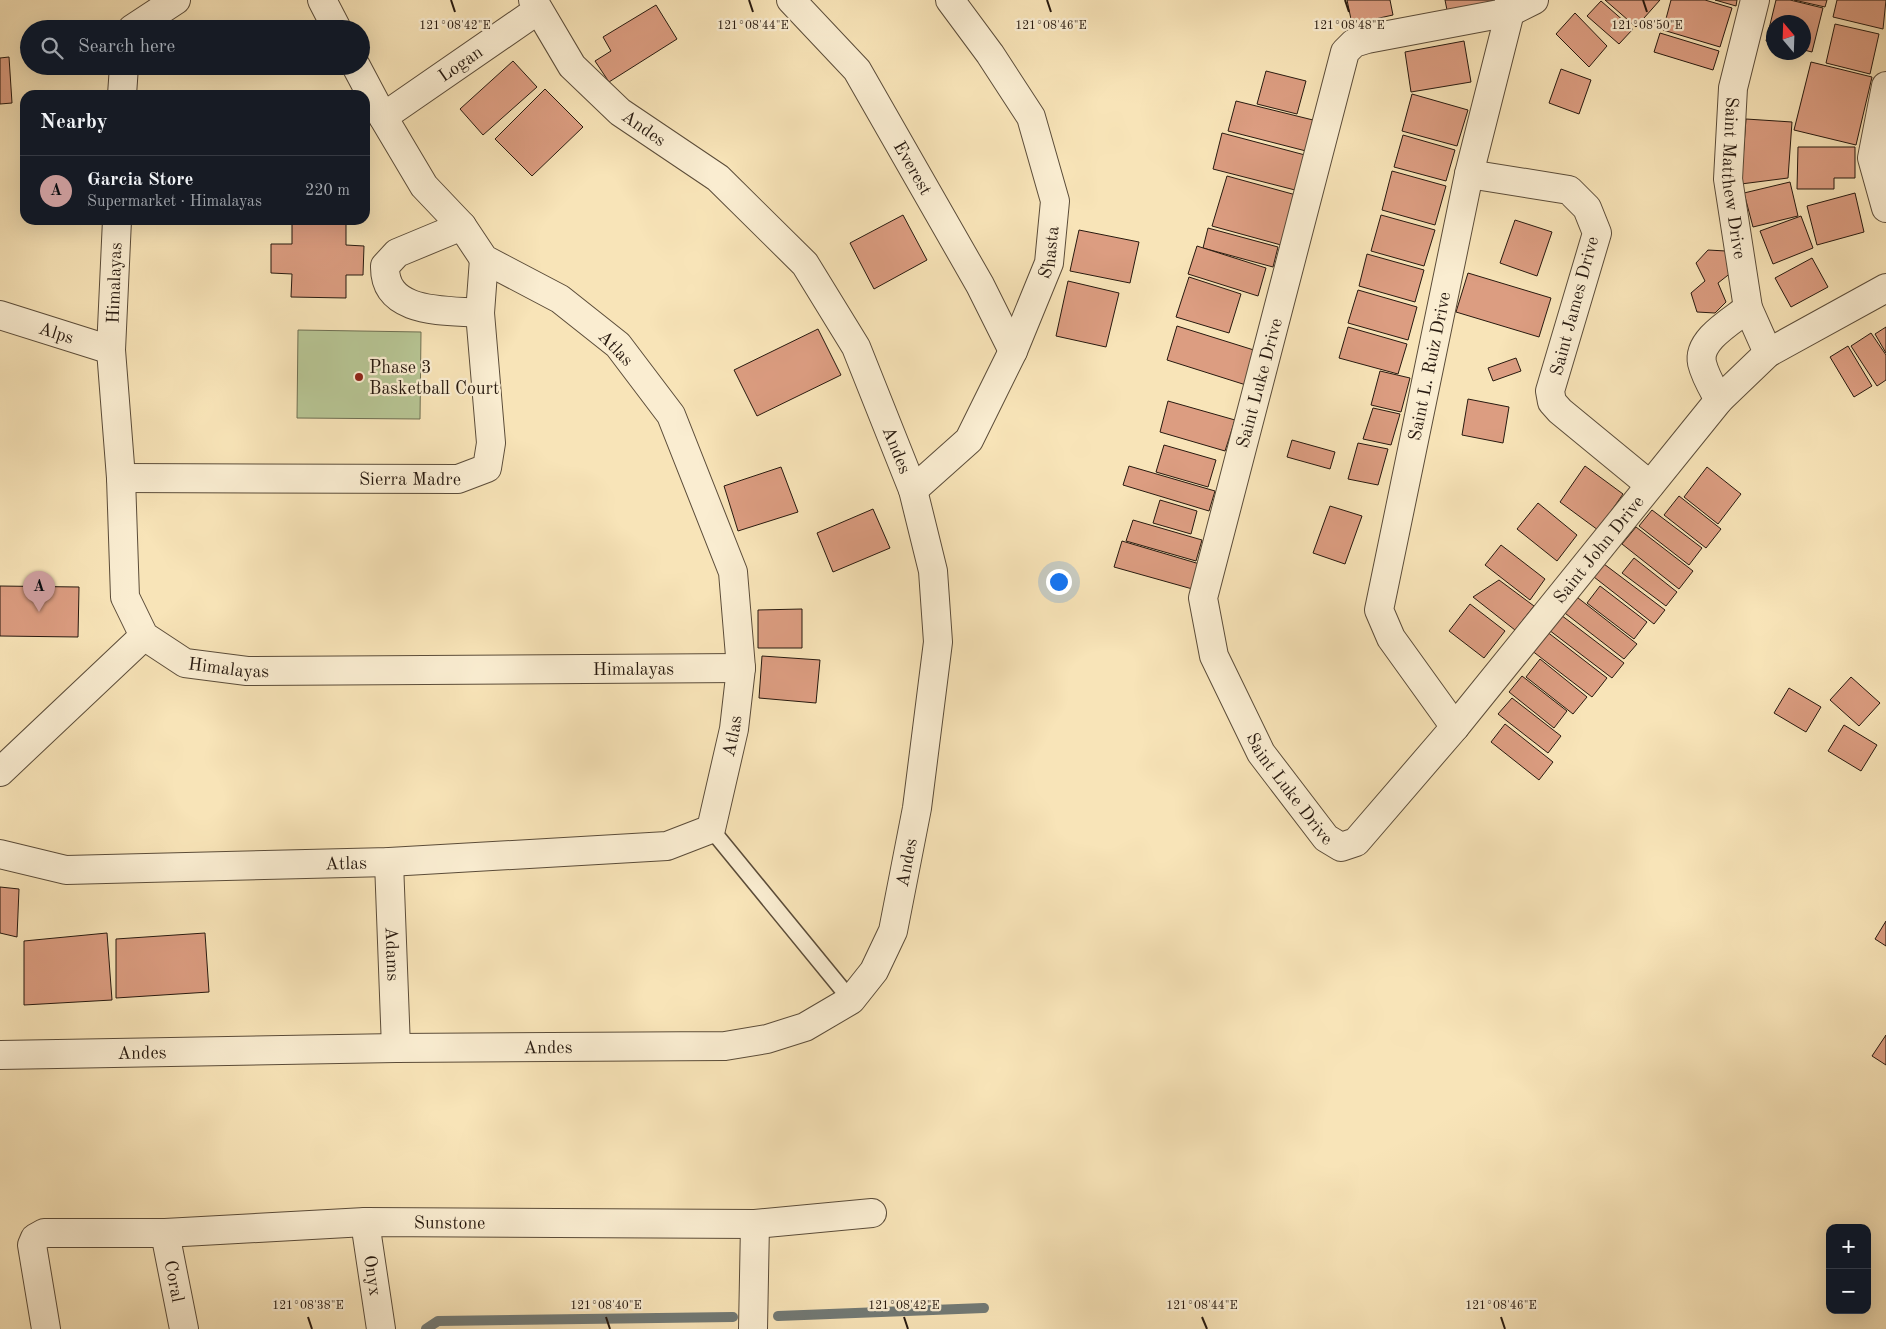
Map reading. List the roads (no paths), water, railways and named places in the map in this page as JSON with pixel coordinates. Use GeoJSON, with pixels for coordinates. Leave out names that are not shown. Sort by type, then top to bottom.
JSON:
{"type":"FeatureCollection","features":[{"type":"Feature","properties":{"kind":"street"},"geometry":{"type":"LineString","coordinates":[[146,20],[176,0]]}},
{"type":"Feature","properties":{"kind":"street"},"geometry":{"type":"LineString","coordinates":[[322,0],[332,20]]}},
{"type":"Feature","properties":{"kind":"street","name":"Everest"},"geometry":{"type":"LineString","coordinates":[[791,0],[857,70],[980,285],[1013,351]]}},
{"type":"Feature","properties":{"kind":"street","name":"Shasta"},"geometry":{"type":"LineString","coordinates":[[913,490],[970,440],[1013,351],[1050,263],[1054,201],[1031,117],[990,54],[950,0]]}},
{"type":"Feature","properties":{"kind":"street","name":"Saint Matthew Drive"},"geometry":{"type":"LineString","coordinates":[[1755,0],[1733,88],[1728,179],[1748,308],[1768,353]]}},
{"type":"Feature","properties":{"kind":"street","name":"Saint L. Ruiz Drive"},"geometry":{"type":"LineString","coordinates":[[1455,727],[1391,638],[1379,610],[1469,174],[1518,4]]}},
{"type":"Feature","properties":{"kind":"street","name":"Saint Luke Drive"},"geometry":{"type":"LineString","coordinates":[[1341,847],[1326,838],[1261,753],[1214,656],[1203,598],[1345,52],[1354,43],[1367,39],[1518,4]]}},
{"type":"Feature","properties":{"kind":"street","name":"Logan"},"geometry":{"type":"LineString","coordinates":[[383,117],[535,5]]}},
{"type":"Feature","properties":{"kind":"street","name":"Andes"},"geometry":{"type":"LineString","coordinates":[[0,1055],[396,1048],[725,1046],[767,1039],[805,1026],[851,1000],[874,971],[893,931],[917,808],[938,642],[933,571],[913,490],[856,347],[805,264],[718,178],[620,112],[572,66],[535,5]]}},
{"type":"Feature","properties":{"kind":"street"},"geometry":{"type":"LineString","coordinates":[[122,90],[123,75]]}},
{"type":"Feature","properties":{"kind":"street","name":"Atlas"},"geometry":{"type":"LineString","coordinates":[[361,75],[369,90]]}},
{"type":"Feature","properties":{"kind":"street"},"geometry":{"type":"LineString","coordinates":[[1886,86],[1872,158],[1886,208]]}},
{"type":"Feature","properties":{"kind":"street","name":"Atlas"},"geometry":{"type":"LineString","coordinates":[[0,854],[66,870],[389,862],[667,846],[711,829],[734,729],[741,668],[733,572],[671,415],[618,345],[560,299],[484,259],[462,226],[424,186],[370,92]]}},
{"type":"Feature","properties":{"kind":"street","name":"Saint James Drive"},"geometry":{"type":"LineString","coordinates":[[1469,174],[1569,190],[1587,208],[1597,233],[1550,391],[1552,402],[1560,411],[1650,485]]}},
{"type":"Feature","properties":{"kind":"street","name":"Himalayas"},"geometry":{"type":"LineString","coordinates":[[117,225],[111,350],[121,478],[125,597],[144,636],[185,663],[247,671],[741,668]]}},
{"type":"Feature","properties":{"kind":"street"},"geometry":{"type":"LineString","coordinates":[[462,226],[397,253],[385,266],[386,281],[398,299],[416,306],[480,313]]}},
{"type":"Feature","properties":{"kind":"street","name":"Sierra Madre"},"geometry":{"type":"LineString","coordinates":[[121,478],[458,479],[488,468],[491,443],[480,313],[484,259]]}},
{"type":"Feature","properties":{"kind":"street","name":"Saint John Drive"},"geometry":{"type":"LineString","coordinates":[[1341,847],[1356,842],[1455,727],[1719,400],[1768,353],[1886,288]]}},
{"type":"Feature","properties":{"kind":"street"},"geometry":{"type":"LineString","coordinates":[[1719,400],[1702,364],[1702,353],[1707,342],[1748,308]]}},
{"type":"Feature","properties":{"kind":"street","name":"Alps"},"geometry":{"type":"LineString","coordinates":[[0,315],[34,328],[111,350]]}},
{"type":"Feature","properties":{"kind":"street"},"geometry":{"type":"LineString","coordinates":[[0,772],[144,636]]}},
{"type":"Feature","properties":{"kind":"street","name":"Adams"},"geometry":{"type":"LineString","coordinates":[[389,862],[396,1048]]}},
{"type":"Feature","properties":{"kind":"street","name":"Sunstone"},"geometry":{"type":"LineString","coordinates":[[46,1329],[32,1245],[35,1238],[44,1233],[165,1233],[365,1222],[755,1224],[872,1213]]}},
{"type":"Feature","properties":{"kind":"street","name":"Onyx"},"geometry":{"type":"LineString","coordinates":[[365,1222],[381,1329]]}},
{"type":"Feature","properties":{"kind":"street"},"geometry":{"type":"LineString","coordinates":[[754,1329],[755,1224]]}},
{"type":"Feature","properties":{"kind":"street","name":"Coral"},"geometry":{"type":"LineString","coordinates":[[165,1233],[184,1329]]}},
{"type":"Feature","properties":{"kind":"lane"},"geometry":{"type":"LineString","coordinates":[[711,829],[851,1000]]}},
{"type":"Feature","properties":{"kind":"waterway"},"geometry":{"type":"LineString","coordinates":[[778,1316],[984,1308]]}},
{"type":"Feature","properties":{"kind":"waterway"},"geometry":{"type":"LineString","coordinates":[[426,1329],[438,1321],[733,1317]]}},
{"type":"Feature","properties":{"kind":"place","name":"Phase 3 Basketball Court"},"geometry":{"type":"Point","coordinates":[359,377]}},
{"type":"Feature","properties":{"kind":"place","name":"Garcia Store"},"geometry":{"type":"Point","coordinates":[39,612]}}]}
